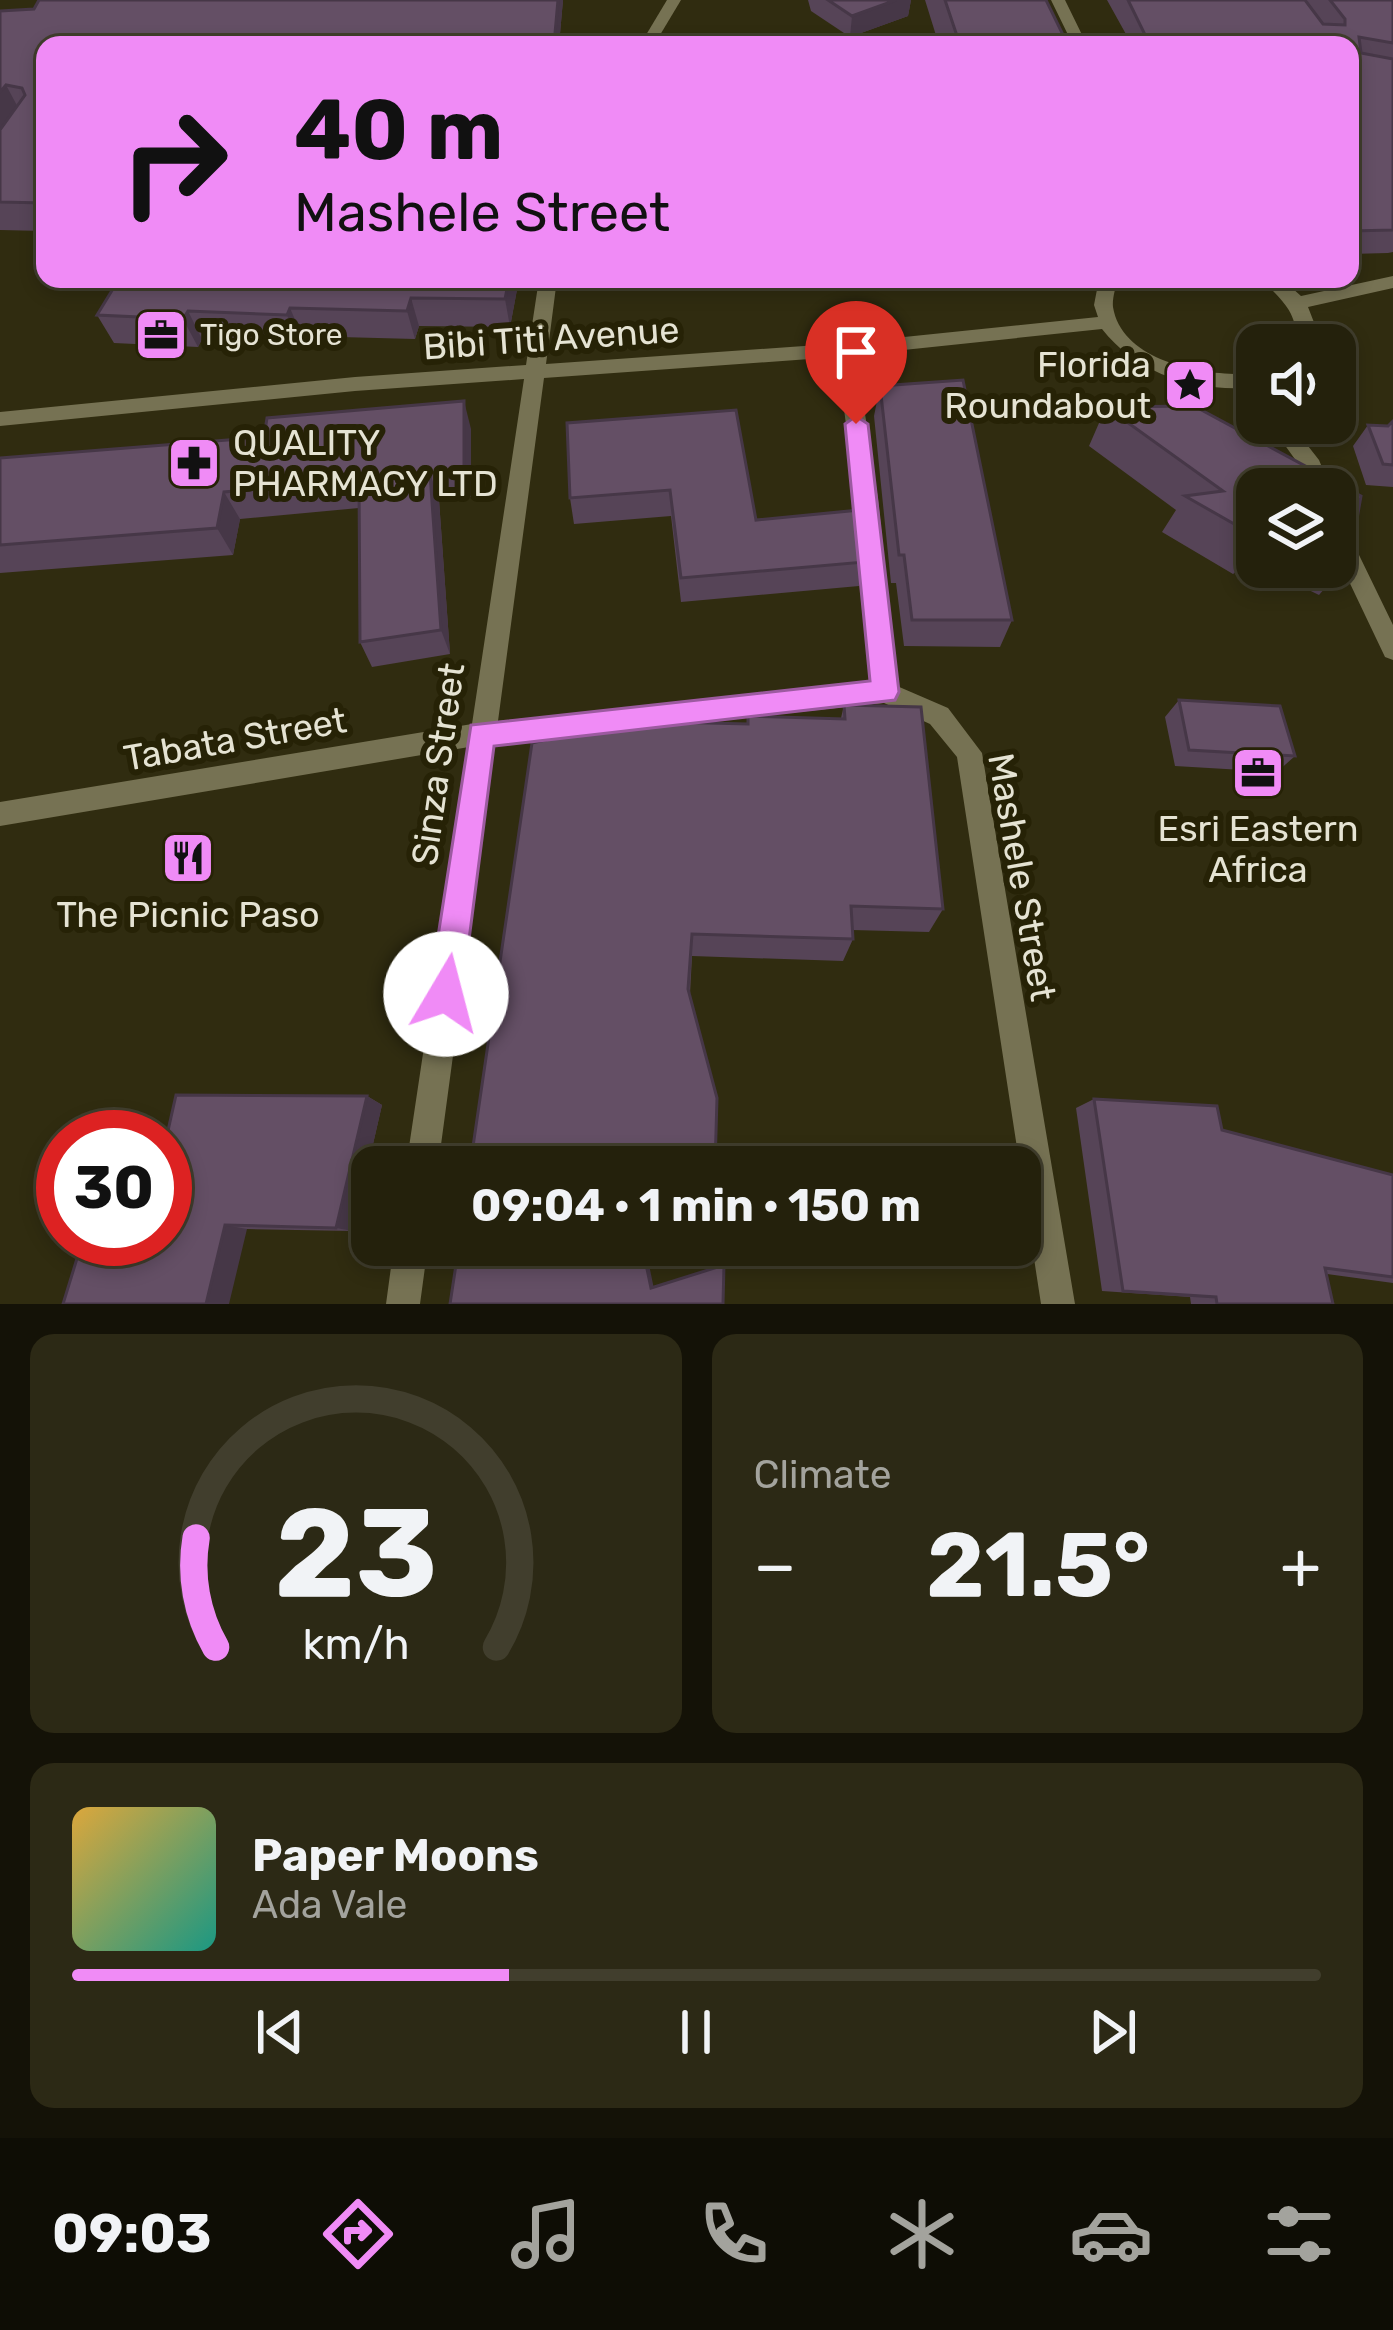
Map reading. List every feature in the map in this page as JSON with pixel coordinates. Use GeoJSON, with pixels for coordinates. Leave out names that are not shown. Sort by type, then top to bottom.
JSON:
{"type":"FeatureCollection","features":[{"type":"Feature","properties":{"kind":"street"},"geometry":{"type":"LineString","coordinates":[[652,36],[674,0]]}},
{"type":"Feature","properties":{"kind":"street"},"geometry":{"type":"LineString","coordinates":[[1058,0],[1075,36]]}},
{"type":"Feature","properties":{"kind":"street"},"geometry":{"type":"LineString","coordinates":[[1297,303],[1393,282]]}},
{"type":"Feature","properties":{"kind":"street","name":"Sinza Street"},"geometry":{"type":"LineString","coordinates":[[425,1146],[546,288]]}},
{"type":"Feature","properties":{"kind":"street"},"geometry":{"type":"LineString","coordinates":[[1105,288],[1101,301],[1107,322],[1139,356],[1164,369],[1236,384]]}},
{"type":"Feature","properties":{"kind":"street"},"geometry":{"type":"LineString","coordinates":[[1280,288],[1297,303],[1307,324]]}},
{"type":"Feature","properties":{"kind":"street","name":"Bibi Titi Avenue"},"geometry":{"type":"LineString","coordinates":[[0,418],[355,384],[846,350],[1107,322]]}},
{"type":"Feature","properties":{"kind":"street"},"geometry":{"type":"LineString","coordinates":[[482,734],[885,692],[867,499],[846,350]]}},
{"type":"Feature","properties":{"kind":"street"},"geometry":{"type":"LineString","coordinates":[[1356,566],[1386,619],[1393,650]]}},
{"type":"Feature","properties":{"kind":"street","name":"Mashele Street"},"geometry":{"type":"LineString","coordinates":[[885,692],[939,716],[969,753],[1058,1304]]}},
{"type":"Feature","properties":{"kind":"street","name":"Tabata Street"},"geometry":{"type":"LineString","coordinates":[[3,821],[482,734]]}},
{"type":"Feature","properties":{"kind":"street"},"geometry":{"type":"LineString","coordinates":[[403,1304],[408,1266]]}},
{"type":"Feature","properties":{"kind":"building"},"geometry":{"type":"Polygon","coordinates":[[[39,0],[558,0],[555,36],[36,36],[36,203],[0,202],[0,130],[25,95],[22,88],[6,85],[0,92],[0,11],[34,9],[39,0]]]}},
{"type":"Feature","properties":{"kind":"building"},"geometry":{"type":"Polygon","coordinates":[[[828,0],[896,0],[852,16],[828,0]]]}},
{"type":"Feature","properties":{"kind":"building"},"geometry":{"type":"Polygon","coordinates":[[[945,0],[1046,0],[1064,36],[957,36],[945,0]]]}},
{"type":"Feature","properties":{"kind":"building"},"geometry":{"type":"Polygon","coordinates":[[[1128,0],[1305,0],[1323,24],[1345,25],[1330,0],[1393,0],[1393,43],[1359,36],[1146,36],[1128,0]]]}},
{"type":"Feature","properties":{"kind":"building"},"geometry":{"type":"Polygon","coordinates":[[[1359,37],[1361,53],[1393,59],[1393,230],[1359,231],[1359,37]]]}},
{"type":"Feature","properties":{"kind":"building"},"geometry":{"type":"Polygon","coordinates":[[[114,288],[507,288],[505,299],[411,298],[407,311],[290,308],[287,315],[188,311],[183,319],[97,315],[114,288]]]}},
{"type":"Feature","properties":{"kind":"building"},"geometry":{"type":"Polygon","coordinates":[[[963,380],[1012,620],[912,620],[904,555],[899,555],[880,386],[963,380]]]}},
{"type":"Feature","properties":{"kind":"building"},"geometry":{"type":"Polygon","coordinates":[[[464,401],[464,470],[430,473],[441,630],[360,642],[359,480],[224,492],[217,528],[0,545],[0,458],[264,437],[267,418],[464,401]]]}},
{"type":"Feature","properties":{"kind":"building"},"geometry":{"type":"Polygon","coordinates":[[[1194,406],[1236,429],[1236,444],[1265,444],[1309,468],[1236,468],[1236,525],[1185,496],[1223,491],[1106,407],[1194,406]]]}},
{"type":"Feature","properties":{"kind":"building"},"geometry":{"type":"Polygon","coordinates":[[[736,410],[756,520],[860,510],[865,562],[681,578],[670,490],[570,498],[567,423],[736,410]]]}},
{"type":"Feature","properties":{"kind":"building"},"geometry":{"type":"Polygon","coordinates":[[[1393,421],[1393,465],[1383,464],[1368,425],[1388,426],[1393,421]]]}},
{"type":"Feature","properties":{"kind":"building"},"geometry":{"type":"Polygon","coordinates":[[[1179,700],[1280,706],[1295,756],[1189,750],[1179,700]]]}},
{"type":"Feature","properties":{"kind":"building"},"geometry":{"type":"Polygon","coordinates":[[[844,705],[921,707],[943,909],[851,906],[853,939],[692,934],[688,989],[717,1098],[716,1146],[473,1146],[532,743],[626,721],[748,724],[748,716],[845,719],[844,705]]]}},
{"type":"Feature","properties":{"kind":"building"},"geometry":{"type":"Polygon","coordinates":[[[176,1095],[367,1096],[355,1146],[351,1146],[336,1228],[225,1225],[206,1304],[63,1304],[75,1266],[192,1266],[192,1110],[173,1110],[176,1095]]]}},
{"type":"Feature","properties":{"kind":"building"},"geometry":{"type":"Polygon","coordinates":[[[1094,1099],[1217,1106],[1222,1130],[1393,1175],[1393,1277],[1325,1268],[1333,1304],[1217,1304],[1216,1297],[1123,1291],[1094,1099]]]}},
{"type":"Feature","properties":{"kind":"building"},"geometry":{"type":"Polygon","coordinates":[[[456,1266],[646,1266],[651,1288],[724,1266],[723,1304],[450,1304],[456,1266]]]}},
{"type":"Feature","properties":{"kind":"place","name":"Tigo Store"},"geometry":{"type":"Point","coordinates":[161,335]}},
{"type":"Feature","properties":{"kind":"place","name":"Florida Roundabout"},"geometry":{"type":"Point","coordinates":[1190,385]}},
{"type":"Feature","properties":{"kind":"place","name":"QUALITY PHARMACY LTD"},"geometry":{"type":"Point","coordinates":[194,463]}},
{"type":"Feature","properties":{"kind":"place","name":"Esri Eastern Africa"},"geometry":{"type":"Point","coordinates":[1258,773]}},
{"type":"Feature","properties":{"kind":"place","name":"The Picnic Paso"},"geometry":{"type":"Point","coordinates":[188,858]}},
{"type":"Feature","properties":{"kind":"route"},"geometry":{"type":"LineString","coordinates":[[446,994],[482,734],[885,692],[856,424]]}}]}
